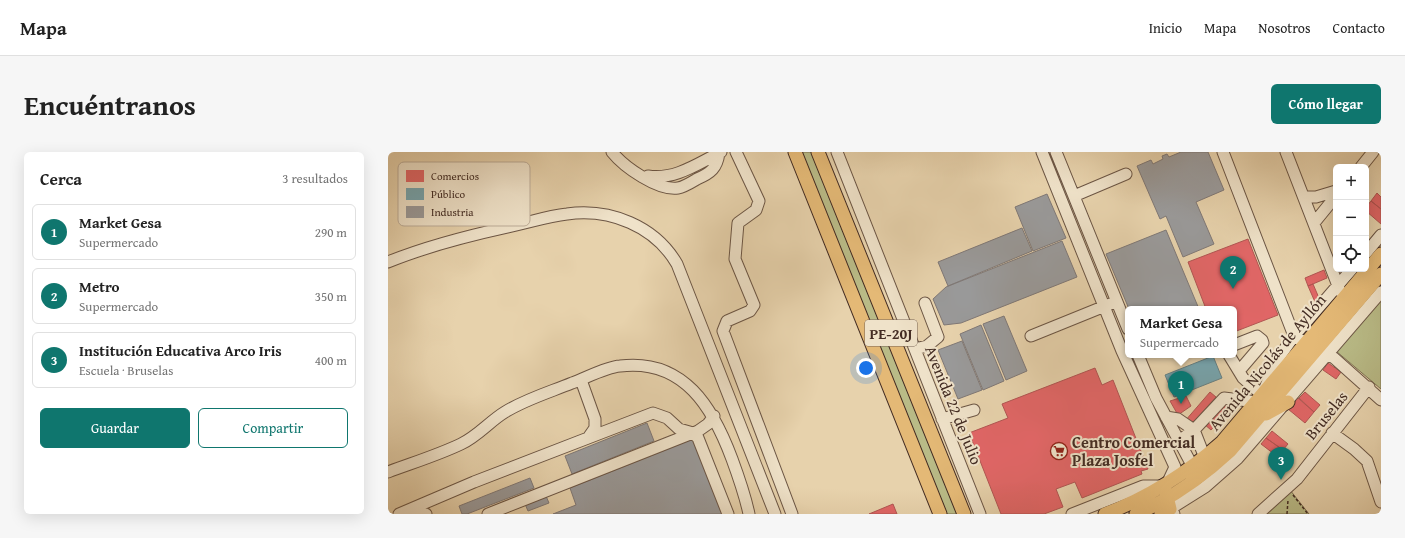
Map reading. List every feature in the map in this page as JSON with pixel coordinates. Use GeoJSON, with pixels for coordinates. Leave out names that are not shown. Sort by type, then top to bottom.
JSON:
{"type":"FeatureCollection","features":[{"type":"Feature","properties":{"kind":"main road","name":"PE-20J"},"geometry":{"type":"LineString","coordinates":[[795,152],[940,514]]}},
{"type":"Feature","properties":{"kind":"main road","name":"PE-20J"},"geometry":{"type":"LineString","coordinates":[[818,152],[964,514]]}},
{"type":"Feature","properties":{"kind":"main road","name":"Avenida Nicolás de Ayllón"},"geometry":{"type":"LineString","coordinates":[[1168,504],[1191,462],[1222,442],[1260,398],[1299,340],[1343,299],[1381,254]]}},
{"type":"Feature","properties":{"kind":"main road","name":"Avenida Nicolás de Ayllón"},"geometry":{"type":"LineString","coordinates":[[1136,514],[1168,504],[1214,466],[1322,351],[1381,274]]}},
{"type":"Feature","properties":{"kind":"main road"},"geometry":{"type":"LineString","coordinates":[[1258,419],[1288,402]]}},
{"type":"Feature","properties":{"kind":"main road","name":"Avenida Nicolás de Ayllón"},"geometry":{"type":"LineString","coordinates":[[1105,514],[1145,497],[1168,504]]}},
{"type":"Feature","properties":{"kind":"street"},"geometry":{"type":"LineString","coordinates":[[612,152],[626,166],[641,175],[667,177],[720,152]]}},
{"type":"Feature","properties":{"kind":"street"},"geometry":{"type":"LineString","coordinates":[[641,175],[670,169],[704,152]]}},
{"type":"Feature","properties":{"kind":"street"},"geometry":{"type":"LineString","coordinates":[[736,152],[759,201],[756,210],[738,223],[734,259],[754,305],[750,311],[727,321],[723,331],[792,514]]}},
{"type":"Feature","properties":{"kind":"street","name":"Avenida 22 de Julio"},"geometry":{"type":"LineString","coordinates":[[837,152],[980,514]]}},
{"type":"Feature","properties":{"kind":"street"},"geometry":{"type":"LineString","coordinates":[[1042,152],[1104,306],[1117,352],[1175,467],[1168,504],[1143,486],[1072,514]]}},
{"type":"Feature","properties":{"kind":"street"},"geometry":{"type":"LineString","coordinates":[[1056,152],[1125,322]]}},
{"type":"Feature","properties":{"kind":"street"},"geometry":{"type":"LineString","coordinates":[[1223,152],[1299,340],[1322,351],[1369,387],[1381,400]]}},
{"type":"Feature","properties":{"kind":"street"},"geometry":{"type":"LineString","coordinates":[[1286,152],[1343,299]]}},
{"type":"Feature","properties":{"kind":"street"},"geometry":{"type":"LineString","coordinates":[[1363,164],[1373,152]]}},
{"type":"Feature","properties":{"kind":"street"},"geometry":{"type":"LineString","coordinates":[[1074,196],[1126,174]]}},
{"type":"Feature","properties":{"kind":"street"},"geometry":{"type":"LineString","coordinates":[[1304,197],[1316,197],[1333,192]]}},
{"type":"Feature","properties":{"kind":"street"},"geometry":{"type":"LineString","coordinates":[[1314,223],[1333,200]]}},
{"type":"Feature","properties":{"kind":"street"},"geometry":{"type":"LineString","coordinates":[[530,222],[568,214],[606,214],[628,221],[644,229],[662,244],[677,264],[775,514]]}},
{"type":"Feature","properties":{"kind":"street"},"geometry":{"type":"LineString","coordinates":[[388,262],[421,249],[470,235],[512,226]]}},
{"type":"Feature","properties":{"kind":"street"},"geometry":{"type":"LineString","coordinates":[[1369,249],[1381,235]]}},
{"type":"Feature","properties":{"kind":"street"},"geometry":{"type":"LineString","coordinates":[[1299,340],[1350,272]]}},
{"type":"Feature","properties":{"kind":"street","name":"Avenida Nicolás de Ayllón"},"geometry":{"type":"LineString","coordinates":[[1168,504],[1205,487],[1250,446],[1288,402],[1322,351],[1381,292]]}},
{"type":"Feature","properties":{"kind":"street"},"geometry":{"type":"LineString","coordinates":[[1031,336],[1116,301]]}},
{"type":"Feature","properties":{"kind":"street"},"geometry":{"type":"LineString","coordinates":[[914,349],[927,346],[938,337],[925,302]]}},
{"type":"Feature","properties":{"kind":"street"},"geometry":{"type":"LineString","coordinates":[[1237,344],[1257,336],[1263,342],[1239,371]]}},
{"type":"Feature","properties":{"kind":"street"},"geometry":{"type":"LineString","coordinates":[[1139,358],[1156,398],[1191,462],[1175,467]]}},
{"type":"Feature","properties":{"kind":"street"},"geometry":{"type":"LineString","coordinates":[[1231,358],[1243,378],[1260,398]]}},
{"type":"Feature","properties":{"kind":"street"},"geometry":{"type":"LineString","coordinates":[[388,472],[461,444],[475,436],[505,412],[533,398],[619,366],[645,365],[668,372],[688,385],[709,408],[714,416],[745,493],[749,514]]}},
{"type":"Feature","properties":{"kind":"street"},"geometry":{"type":"LineString","coordinates":[[581,380],[596,419],[595,428],[588,438]]}},
{"type":"Feature","properties":{"kind":"street","name":"Bruselas"},"geometry":{"type":"LineString","coordinates":[[1258,514],[1297,479],[1369,387]]}},
{"type":"Feature","properties":{"kind":"street"},"geometry":{"type":"LineString","coordinates":[[1179,441],[1194,430],[1224,398],[1260,398]]}},
{"type":"Feature","properties":{"kind":"street"},"geometry":{"type":"LineString","coordinates":[[942,419],[974,410]]}},
{"type":"Feature","properties":{"kind":"street"},"geometry":{"type":"LineString","coordinates":[[400,513],[421,511],[588,438],[653,413],[667,418],[679,429],[693,433],[698,438],[728,514]]}},
{"type":"Feature","properties":{"kind":"street"},"geometry":{"type":"LineString","coordinates":[[488,514],[693,433],[708,424],[714,416]]}},
{"type":"Feature","properties":{"kind":"street"},"geometry":{"type":"LineString","coordinates":[[1166,417],[1178,420],[1194,430],[1203,453]]}},
{"type":"Feature","properties":{"kind":"street"},"geometry":{"type":"LineString","coordinates":[[1332,433],[1354,449],[1367,461],[1381,502]]}},
{"type":"Feature","properties":{"kind":"path"},"geometry":{"type":"LineString","coordinates":[[1291,492],[1308,514]]}},
{"type":"Feature","properties":{"kind":"path"},"geometry":{"type":"LineString","coordinates":[[1287,514],[1288,494]]}},
{"type":"Feature","properties":{"kind":"green space"},"geometry":{"type":"Polygon","coordinates":[[[800,152],[811,152],[957,514],[947,514],[800,152]]]}},
{"type":"Feature","properties":{"kind":"green space"},"geometry":{"type":"Polygon","coordinates":[[[1381,296],[1381,389],[1336,351],[1381,296]]]}},
{"type":"Feature","properties":{"kind":"green space"},"geometry":{"type":"Polygon","coordinates":[[[1290,490],[1309,514],[1264,514],[1290,490]]]}},
{"type":"Feature","properties":{"kind":"building: Comercios"},"geometry":{"type":"Polygon","coordinates":[[[1377,193],[1381,197],[1381,209],[1371,201],[1377,193]]]}},
{"type":"Feature","properties":{"kind":"building: Comercios"},"geometry":{"type":"Polygon","coordinates":[[[1371,201],[1381,209],[1381,224],[1369,214],[1369,203],[1371,201]]]}},
{"type":"Feature","properties":{"kind":"building: Comercios"},"geometry":{"type":"Polygon","coordinates":[[[1248,239],[1278,315],[1237,331],[1237,306],[1205,306],[1188,262],[1248,239]]]}},
{"type":"Feature","properties":{"kind":"building: Comercios"},"geometry":{"type":"Polygon","coordinates":[[[1324,270],[1327,278],[1308,286],[1305,278],[1324,270]]]}},
{"type":"Feature","properties":{"kind":"building: Comercios"},"geometry":{"type":"Polygon","coordinates":[[[1313,284],[1319,298],[1315,302],[1308,286],[1313,284]]]}},
{"type":"Feature","properties":{"kind":"building: Comercios"},"geometry":{"type":"Polygon","coordinates":[[[1328,363],[1341,372],[1336,379],[1323,370],[1328,363]]]}},
{"type":"Feature","properties":{"kind":"building: Comercios","name":"Centro Comercial Plaza Josfel"},"geometry":{"type":"Polygon","coordinates":[[[1095,368],[1102,385],[1113,380],[1148,469],[1141,471],[1142,474],[1082,498],[1075,482],[1056,489],[1063,507],[1044,514],[1001,514],[969,433],[1008,418],[1002,404],[1095,368]]]}},
{"type":"Feature","properties":{"kind":"building: Comercios"},"geometry":{"type":"Polygon","coordinates":[[[1210,392],[1216,397],[1190,426],[1185,421],[1210,392]]]}},
{"type":"Feature","properties":{"kind":"building: Comercios"},"geometry":{"type":"Polygon","coordinates":[[[1305,392],[1320,405],[1314,412],[1299,398],[1305,392]]]}},
{"type":"Feature","properties":{"kind":"building: Comercios"},"geometry":{"type":"Polygon","coordinates":[[[1186,396],[1191,406],[1178,415],[1170,401],[1186,396]]]}},
{"type":"Feature","properties":{"kind":"building: Comercios"},"geometry":{"type":"Polygon","coordinates":[[[1298,398],[1314,412],[1305,423],[1288,409],[1298,398]]]}},
{"type":"Feature","properties":{"kind":"building: Comercios"},"geometry":{"type":"Polygon","coordinates":[[[1225,402],[1231,408],[1211,430],[1204,424],[1225,402]]]}},
{"type":"Feature","properties":{"kind":"building: Comercios"},"geometry":{"type":"Polygon","coordinates":[[[1272,431],[1288,444],[1283,450],[1266,438],[1272,431]]]}},
{"type":"Feature","properties":{"kind":"building: Comercios"},"geometry":{"type":"Polygon","coordinates":[[[1266,438],[1283,450],[1278,457],[1261,444],[1266,438]]]}},
{"type":"Feature","properties":{"kind":"building: Comercios"},"geometry":{"type":"Polygon","coordinates":[[[893,504],[897,514],[869,514],[893,504]]]}},
{"type":"Feature","properties":{"kind":"building: Público"},"geometry":{"type":"Polygon","coordinates":[[[1208,358],[1214,358],[1222,378],[1174,397],[1165,375],[1208,358]]]}},
{"type":"Feature","properties":{"kind":"building: Industria"},"geometry":{"type":"Polygon","coordinates":[[[1181,152],[1208,152],[1224,190],[1196,202],[1214,244],[1183,257],[1166,216],[1160,219],[1137,166],[1151,160],[1153,164],[1163,159],[1162,156],[1167,154],[1169,157],[1181,152]]]}},
{"type":"Feature","properties":{"kind":"building: Industria"},"geometry":{"type":"Polygon","coordinates":[[[1047,194],[1066,238],[1033,251],[1015,207],[1047,194]]]}},
{"type":"Feature","properties":{"kind":"building: Industria"},"geometry":{"type":"Polygon","coordinates":[[[1022,228],[1032,251],[948,286],[938,262],[1022,228]]]}},
{"type":"Feature","properties":{"kind":"building: Industria"},"geometry":{"type":"Polygon","coordinates":[[[1166,230],[1198,306],[1128,306],[1106,254],[1166,230]]]}},
{"type":"Feature","properties":{"kind":"building: Industria"},"geometry":{"type":"Polygon","coordinates":[[[1062,241],[1077,277],[961,323],[944,325],[933,299],[946,287],[1062,241]]]}},
{"type":"Feature","properties":{"kind":"building: Industria"},"geometry":{"type":"Polygon","coordinates":[[[1004,316],[1027,371],[1006,380],[983,324],[1004,316]]]}},
{"type":"Feature","properties":{"kind":"building: Industria"},"geometry":{"type":"Polygon","coordinates":[[[981,325],[1004,381],[983,390],[960,334],[981,325]]]}},
{"type":"Feature","properties":{"kind":"building: Industria"},"geometry":{"type":"Polygon","coordinates":[[[962,341],[982,390],[958,399],[938,350],[962,341]]]}},
{"type":"Feature","properties":{"kind":"building: Industria"},"geometry":{"type":"Polygon","coordinates":[[[647,423],[654,441],[572,474],[565,456],[647,423]]]}},
{"type":"Feature","properties":{"kind":"building: Industria"},"geometry":{"type":"Polygon","coordinates":[[[693,439],[723,514],[553,514],[576,505],[570,488],[693,439]]]}},
{"type":"Feature","properties":{"kind":"building: Industria"},"geometry":{"type":"Polygon","coordinates":[[[530,478],[534,488],[467,514],[462,514],[459,506],[530,478]]]}},
{"type":"Feature","properties":{"kind":"building: Industria"},"geometry":{"type":"Polygon","coordinates":[[[546,496],[549,503],[528,511],[525,504],[546,496]]]}},
{"type":"Feature","properties":{"kind":"place","name":"Metro"},"geometry":{"type":"Point","coordinates":[1233,289]}},
{"type":"Feature","properties":{"kind":"place","name":"Market Gesa"},"geometry":{"type":"Point","coordinates":[1181,404]}},
{"type":"Feature","properties":{"kind":"place","name":"Centro Comercial Plaza Josfel"},"geometry":{"type":"Point","coordinates":[1059,451]}},
{"type":"Feature","properties":{"kind":"place","name":"Institución Educativa Arco Iris"},"geometry":{"type":"Point","coordinates":[1281,480]}}]}
